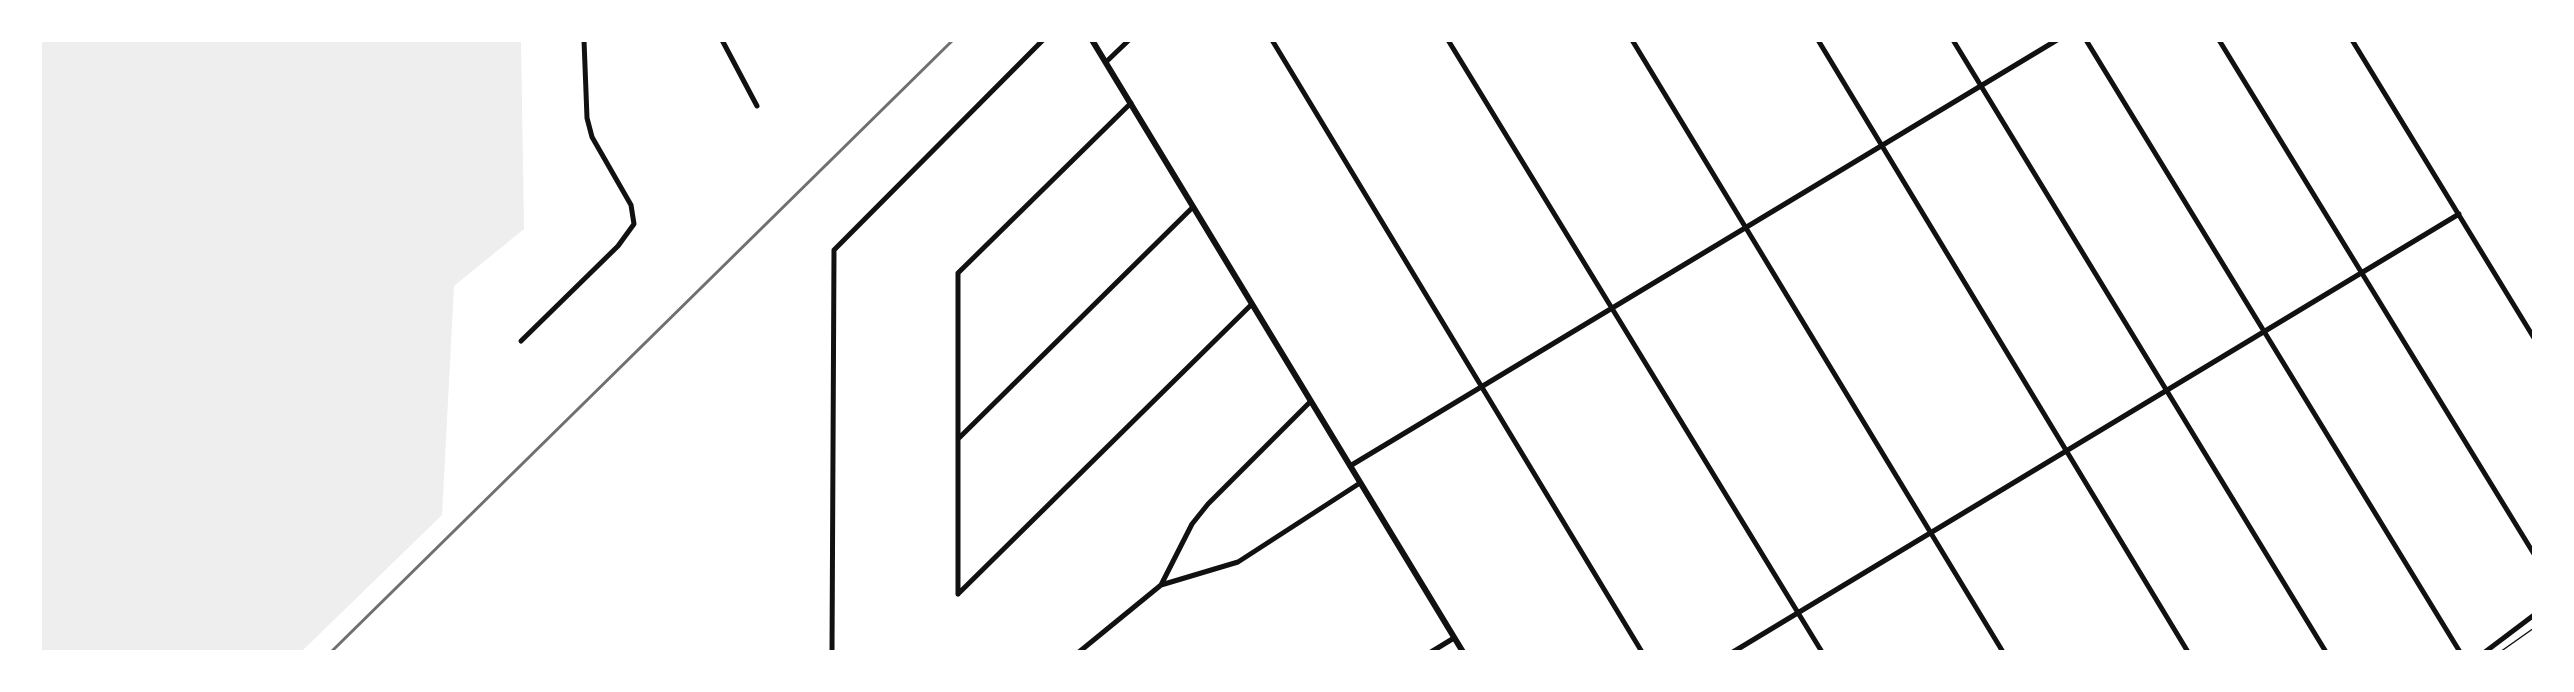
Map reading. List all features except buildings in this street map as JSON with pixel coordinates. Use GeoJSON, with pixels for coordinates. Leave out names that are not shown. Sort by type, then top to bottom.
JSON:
{"type":"FeatureCollection","features":[{"type":"Feature","properties":{"kind":"street"},"geometry":{"type":"LineString","coordinates":[[521,341],[618,246],[634,224],[631,205],[592,137],[587,118],[584,40]]}},
{"type":"Feature","properties":{"kind":"street"},"geometry":{"type":"LineString","coordinates":[[722,40],[757,106]]}},
{"type":"Feature","properties":{"kind":"street"},"geometry":{"type":"LineString","coordinates":[[832,651],[834,250],[1043,40]]}},
{"type":"Feature","properties":{"kind":"street"},"geometry":{"type":"LineString","coordinates":[[1092,40],[1463,651]]}},
{"type":"Feature","properties":{"kind":"street"},"geometry":{"type":"LineString","coordinates":[[1106,62],[1128,40]]}},
{"type":"Feature","properties":{"kind":"street"},"geometry":{"type":"LineString","coordinates":[[1272,40],[1642,651]]}},
{"type":"Feature","properties":{"kind":"street"},"geometry":{"type":"LineString","coordinates":[[1448,40],[1822,651]]}},
{"type":"Feature","properties":{"kind":"street"},"geometry":{"type":"LineString","coordinates":[[1632,40],[2003,651]]}},
{"type":"Feature","properties":{"kind":"street"},"geometry":{"type":"LineString","coordinates":[[1818,40],[2188,651]]}},
{"type":"Feature","properties":{"kind":"street"},"geometry":{"type":"LineString","coordinates":[[1953,40],[2326,651]]}},
{"type":"Feature","properties":{"kind":"street"},"geometry":{"type":"LineString","coordinates":[[1350,466],[2057,40]]}},
{"type":"Feature","properties":{"kind":"street"},"geometry":{"type":"LineString","coordinates":[[2085,40],[2460,651]]}},
{"type":"Feature","properties":{"kind":"street"},"geometry":{"type":"LineString","coordinates":[[2219,40],[2534,554]]}},
{"type":"Feature","properties":{"kind":"street"},"geometry":{"type":"LineString","coordinates":[[2352,40],[2534,338]]}},
{"type":"Feature","properties":{"kind":"street"},"geometry":{"type":"LineString","coordinates":[[1131,103],[958,273],[958,594],[1252,304]]}},
{"type":"Feature","properties":{"kind":"street"},"geometry":{"type":"LineString","coordinates":[[958,439],[1193,207]]}},
{"type":"Feature","properties":{"kind":"street"},"geometry":{"type":"LineString","coordinates":[[1733,651],[2458,214]]}},
{"type":"Feature","properties":{"kind":"street"},"geometry":{"type":"LineString","coordinates":[[1161,585],[1192,524],[1208,504],[1311,401]]}},
{"type":"Feature","properties":{"kind":"street"},"geometry":{"type":"LineString","coordinates":[[1079,651],[1161,585],[1238,562],[1360,483]]}},
{"type":"Feature","properties":{"kind":"street"},"geometry":{"type":"LineString","coordinates":[[2485,651],[2534,615]]}},
{"type":"Feature","properties":{"kind":"street"},"geometry":{"type":"LineString","coordinates":[[1431,651],[1454,638]]}},
{"type":"Feature","properties":{"kind":"path"},"geometry":{"type":"LineString","coordinates":[[2500,651],[2534,628]]}},
{"type":"Feature","properties":{"kind":"shaded area"},"geometry":{"type":"Polygon","coordinates":[[[40,41],[521,41],[524,229],[454,286],[442,515],[302,651],[41,651],[40,41]]]}},
{"type":"Feature","properties":{"kind":"railway"},"geometry":{"type":"LineString","coordinates":[[331,652],[953,40]]}}]}
